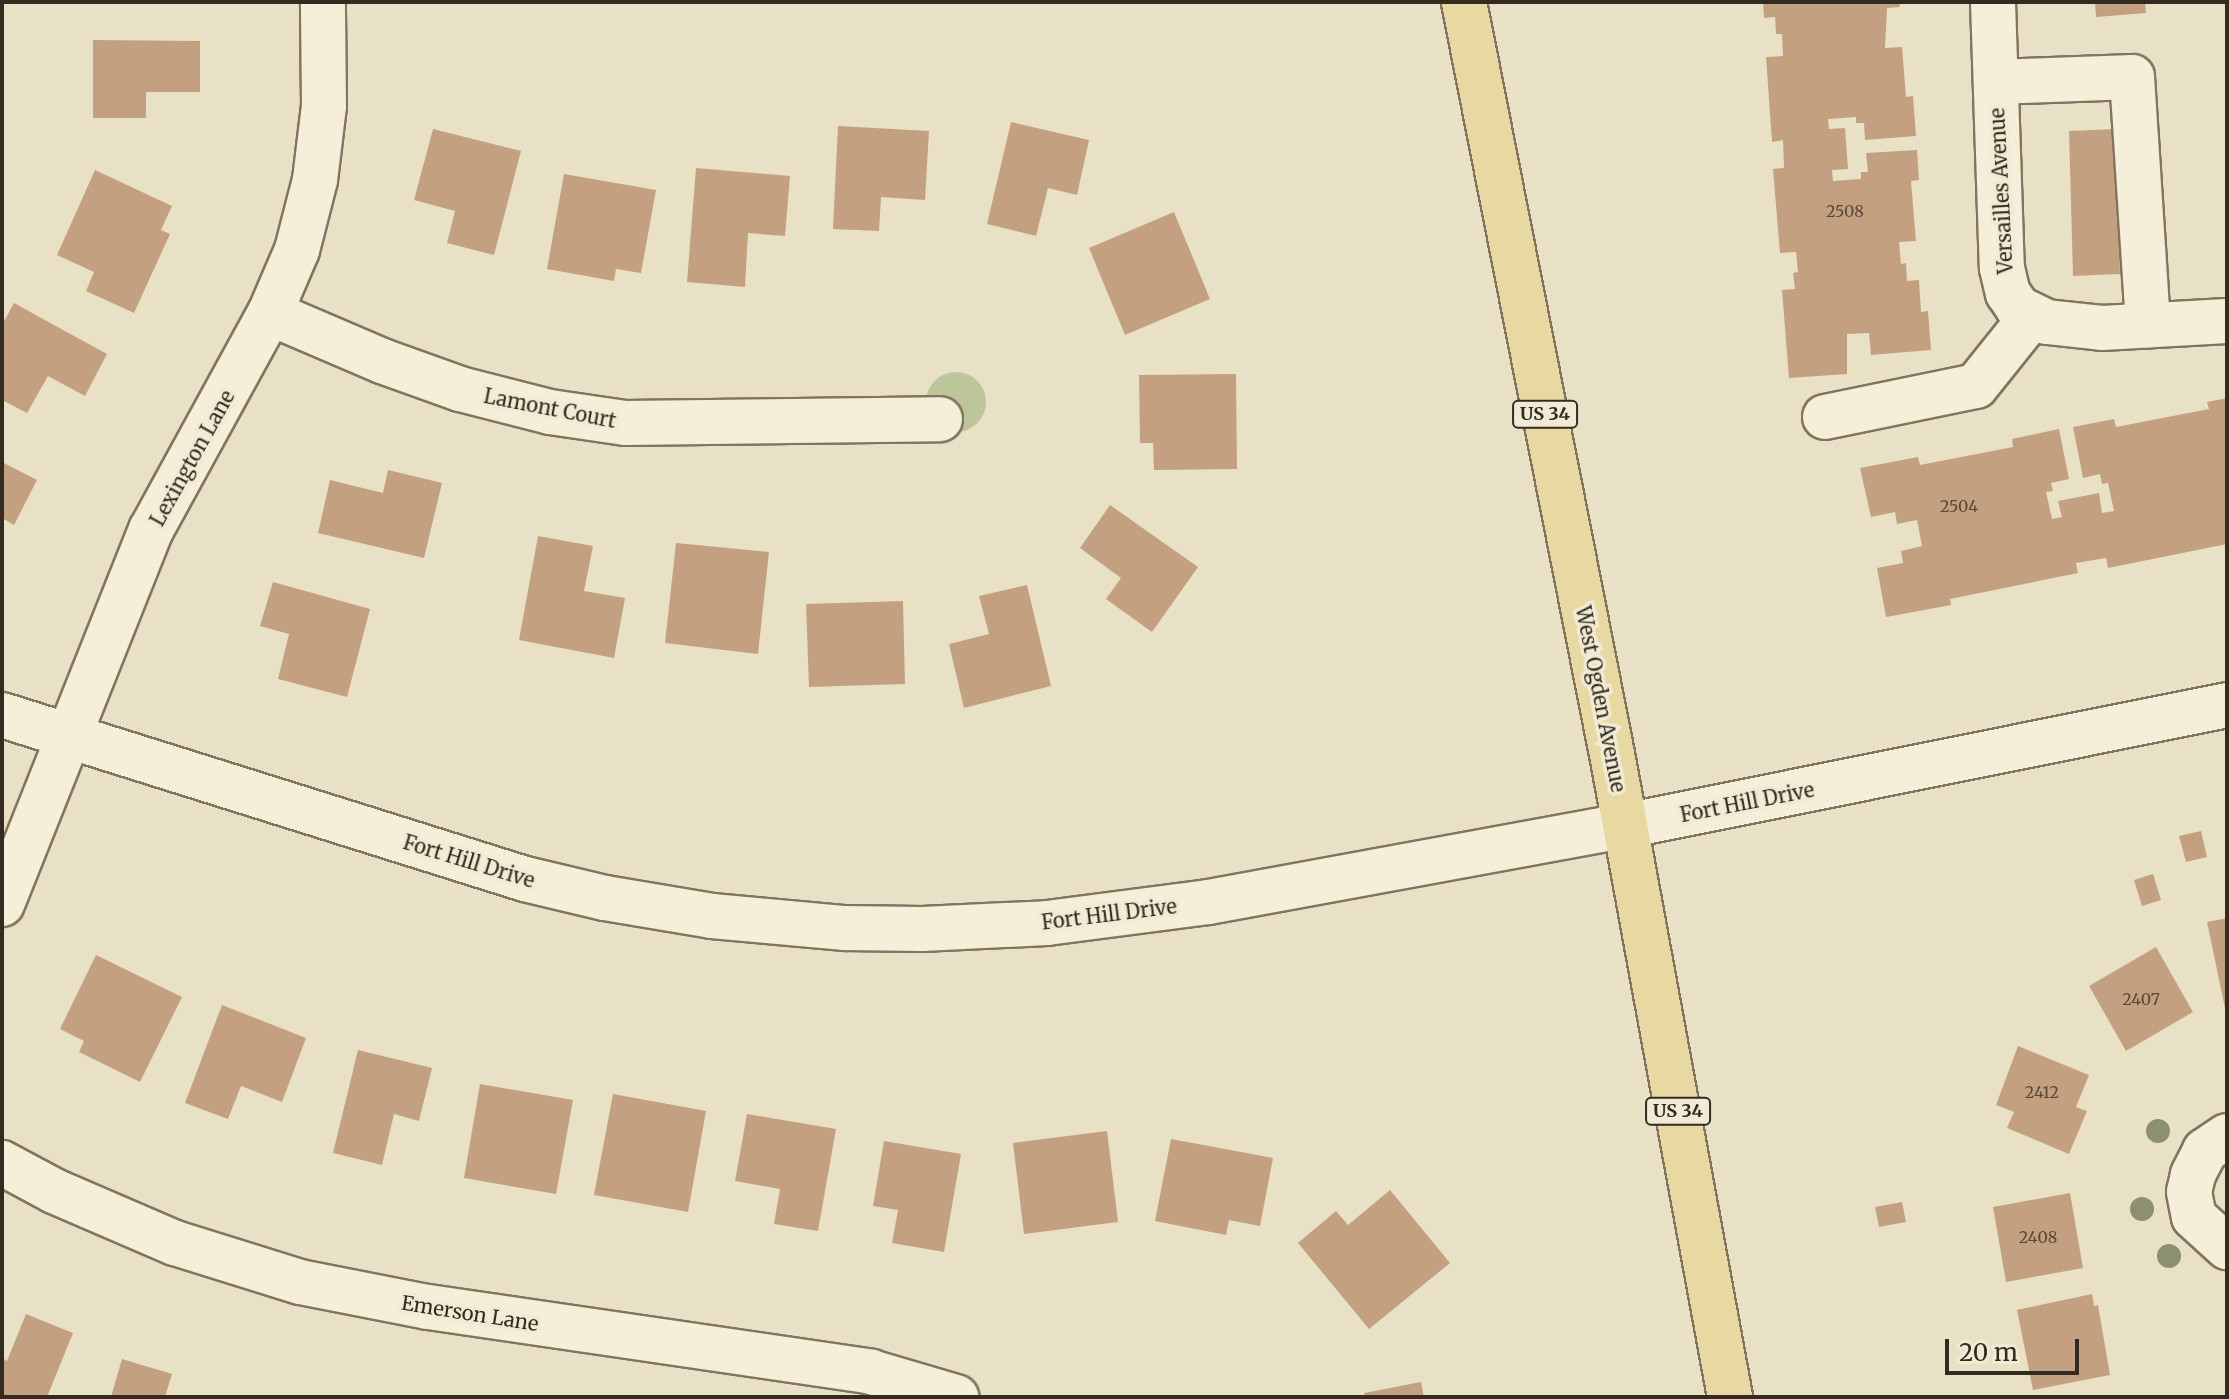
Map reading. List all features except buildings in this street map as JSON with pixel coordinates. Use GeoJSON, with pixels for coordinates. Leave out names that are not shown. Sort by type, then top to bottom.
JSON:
{"type":"FeatureCollection","features":[{"type":"Feature","properties":{"kind":"main road","name":"West Ogden Avenue"},"geometry":{"type":"LineString","coordinates":[[1464,2],[1625,826],[1730,1397]]}},
{"type":"Feature","properties":{"kind":"street","name":"Lexington Lane"},"geometry":{"type":"LineString","coordinates":[[2,904],[18,871],[67,736],[151,530],[270,313],[297,250],[315,180],[324,106],[323,2]]}},
{"type":"Feature","properties":{"kind":"street","name":"Versailles Avenue"},"geometry":{"type":"LineString","coordinates":[[1993,2],[2002,268],[2008,293],[2018,308],[2032,316]]}},
{"type":"Feature","properties":{"kind":"street"},"geometry":{"type":"LineString","coordinates":[[1996,82],[2132,77],[2148,325]]}},
{"type":"Feature","properties":{"kind":"street","name":"Lamont Court"},"geometry":{"type":"LineString","coordinates":[[270,313],[460,389],[550,412],[625,423],[940,419]]}},
{"type":"Feature","properties":{"kind":"street"},"geometry":{"type":"LineString","coordinates":[[1825,417],[1976,386],[2032,316],[2067,325],[2227,321]]}},
{"type":"Feature","properties":{"kind":"street","name":"Fort Hill Drive"},"geometry":{"type":"LineString","coordinates":[[2,715],[525,879],[605,898],[712,916],[845,928],[1047,923],[1194,904],[1625,826],[2227,705]]}},
{"type":"Feature","properties":{"kind":"street"},"geometry":{"type":"LineString","coordinates":[[2227,1136],[2205,1151],[2189,1192],[2194,1217],[2227,1247]]}},
{"type":"Feature","properties":{"kind":"street","name":"Emerson Lane"},"geometry":{"type":"LineString","coordinates":[[2,1163],[54,1191],[175,1243],[300,1282],[428,1307],[871,1372],[956,1397]]}},
{"type":"Feature","properties":{"kind":"green space"},"geometry":{"type":"Polygon","coordinates":[[[956,372],[968,374],[977,381],[984,390],[984,414],[977,423],[968,430],[956,432],[944,430],[935,423],[928,414],[926,402],[928,390],[935,381],[944,374],[956,372]]]}}]}
